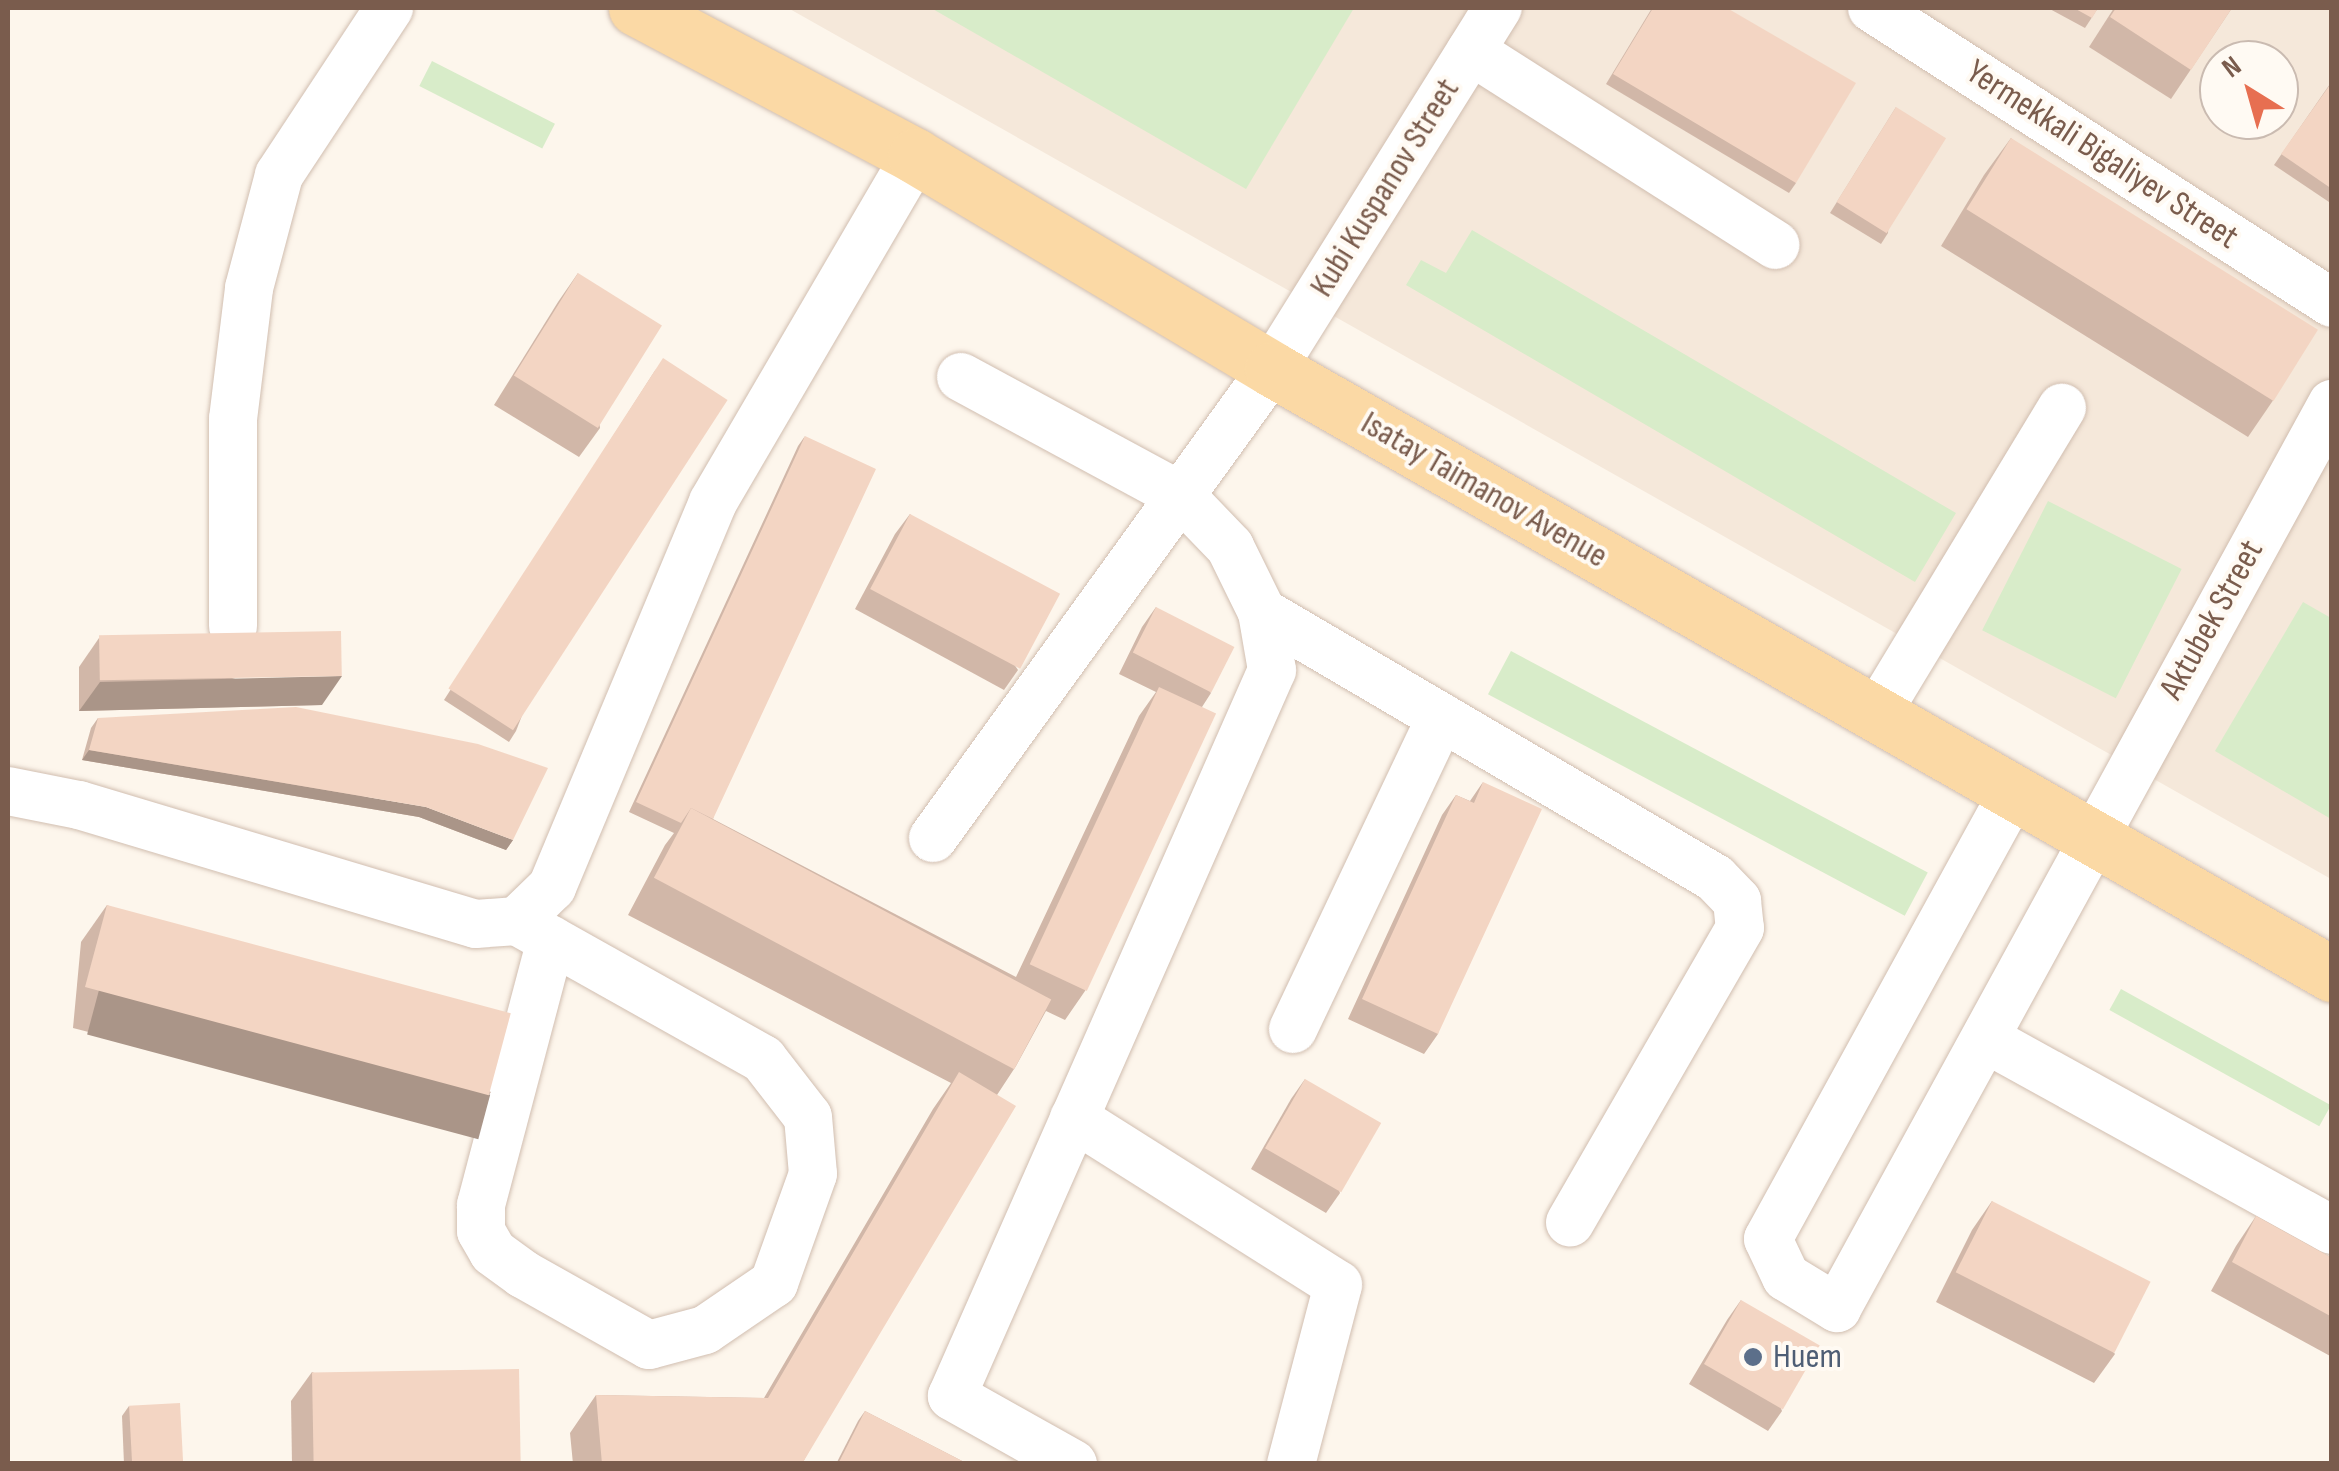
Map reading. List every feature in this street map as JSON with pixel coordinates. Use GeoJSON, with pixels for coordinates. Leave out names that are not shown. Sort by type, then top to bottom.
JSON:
{"type":"FeatureCollection","features":[{"type":"Feature","properties":{"kind":"main road","name":"Isatay Taimanov Avenue"},"geometry":{"type":"LineString","coordinates":[[636,8],[915,156],[1272,369],[2332,974]]}},
{"type":"Feature","properties":{"kind":"street"},"geometry":{"type":"LineString","coordinates":[[233,626],[233,419],[249,288],[279,175],[389,8]]}},
{"type":"Feature","properties":{"kind":"street","name":"Kubi Kuspanov Street"},"geometry":{"type":"LineString","coordinates":[[933,838],[1272,369],[1498,8]]}},
{"type":"Feature","properties":{"kind":"street","name":"Yermekkali Bigaliyev Street"},"geometry":{"type":"LineString","coordinates":[[1872,8],[2332,303]]}},
{"type":"Feature","properties":{"kind":"street"},"geometry":{"type":"LineString","coordinates":[[1471,51],[1776,245]]}},
{"type":"Feature","properties":{"kind":"street"},"geometry":{"type":"LineString","coordinates":[[8,791],[79,805],[476,924],[534,930],[764,1059],[808,1117],[812,1174],[774,1283],[705,1330],[650,1345],[523,1274],[493,1252],[481,1231],[480,1205],[534,930],[713,502],[915,156]]}},
{"type":"Feature","properties":{"kind":"street"},"geometry":{"type":"LineString","coordinates":[[961,377],[1181,496],[1230,547],[1262,612],[1272,670],[952,1396],[1074,1464]]}},
{"type":"Feature","properties":{"kind":"street","name":"Aktubek Street"},"geometry":{"type":"LineString","coordinates":[[2014,791],[1768,1239],[1786,1277],[1838,1308],[2332,404]]}},
{"type":"Feature","properties":{"kind":"street"},"geometry":{"type":"LineString","coordinates":[[1877,713],[2062,408]]}},
{"type":"Feature","properties":{"kind":"street"},"geometry":{"type":"LineString","coordinates":[[1262,612],[1715,878],[1738,902],[1740,928],[1570,1223]]}},
{"type":"Feature","properties":{"kind":"street"},"geometry":{"type":"LineString","coordinates":[[1293,1030],[1441,717]]}},
{"type":"Feature","properties":{"kind":"street"},"geometry":{"type":"LineString","coordinates":[[1986,1039],[2332,1230]]}},
{"type":"Feature","properties":{"kind":"street"},"geometry":{"type":"LineString","coordinates":[[1074,1118],[1338,1285],[1292,1464]]}},
{"type":"Feature","properties":{"kind":"shaded area"},"geometry":{"type":"Polygon","coordinates":[[[788,8],[2331,8],[2331,879],[788,8]]]}},
{"type":"Feature","properties":{"kind":"green space"},"geometry":{"type":"Polygon","coordinates":[[[931,8],[1354,8],[1246,189],[931,8]]]}},
{"type":"Feature","properties":{"kind":"green space"},"geometry":{"type":"Polygon","coordinates":[[[432,61],[555,124],[542,149],[419,86],[432,61]]]}},
{"type":"Feature","properties":{"kind":"green space"},"geometry":{"type":"Polygon","coordinates":[[[1472,230],[1956,513],[1915,582],[1406,285],[1421,260],[1446,273],[1472,230]]]}},
{"type":"Feature","properties":{"kind":"green space"},"geometry":{"type":"Polygon","coordinates":[[[2048,501],[2182,569],[2116,698],[1982,630],[2048,501]]]}},
{"type":"Feature","properties":{"kind":"green space"},"geometry":{"type":"Polygon","coordinates":[[[2303,602],[2331,618],[2331,819],[2215,751],[2303,602]]]}},
{"type":"Feature","properties":{"kind":"green space"},"geometry":{"type":"Polygon","coordinates":[[[1511,651],[1928,873],[1905,916],[1488,694],[1511,651]]]}},
{"type":"Feature","properties":{"kind":"green space"},"geometry":{"type":"Polygon","coordinates":[[[2121,989],[2331,1105],[2319,1126],[2109,1010],[2121,989]]]}},
{"type":"Feature","properties":{"kind":"building"},"geometry":{"type":"Polygon","coordinates":[[[1653,8],[1727,8],[1856,83],[1796,183],[1613,74],[1653,8]]]}},
{"type":"Feature","properties":{"kind":"building"},"geometry":{"type":"Polygon","coordinates":[[[2074,8],[2098,8],[2092,18],[2074,8]]]}},
{"type":"Feature","properties":{"kind":"building"},"geometry":{"type":"Polygon","coordinates":[[[2116,8],[2232,8],[2211,40],[2199,40],[2199,58],[2191,70],[2110,17],[2116,8]]]}},
{"type":"Feature","properties":{"kind":"building"},"geometry":{"type":"Polygon","coordinates":[[[2332,82],[2332,189],[2281,154],[2291,140],[2299,140],[2299,129],[2332,82]]]}},
{"type":"Feature","properties":{"kind":"building"},"geometry":{"type":"Polygon","coordinates":[[[1896,107],[1946,138],[1887,233],[1837,202],[1896,107]]]}},
{"type":"Feature","properties":{"kind":"building"},"geometry":{"type":"Polygon","coordinates":[[[2011,138],[2318,330],[2273,401],[1966,209],[2011,138]]]}},
{"type":"Feature","properties":{"kind":"building"},"geometry":{"type":"Polygon","coordinates":[[[578,273],[662,325],[598,428],[514,376],[578,273]]]}},
{"type":"Feature","properties":{"kind":"building"},"geometry":{"type":"Polygon","coordinates":[[[663,358],[728,400],[513,730],[448,688],[663,358]]]}},
{"type":"Feature","properties":{"kind":"building"},"geometry":{"type":"Polygon","coordinates":[[[805,436],[876,469],[713,819],[691,808],[681,823],[636,802],[805,436]]]}},
{"type":"Feature","properties":{"kind":"building"},"geometry":{"type":"Polygon","coordinates":[[[910,514],[1060,594],[1020,669],[870,589],[910,514]]]}},
{"type":"Feature","properties":{"kind":"building"},"geometry":{"type":"Polygon","coordinates":[[[1156,607],[1234,647],[1211,692],[1133,652],[1156,607]]]}},
{"type":"Feature","properties":{"kind":"building"},"geometry":{"type":"Polygon","coordinates":[[[341,631],[342,676],[100,680],[99,635],[341,631]]]}},
{"type":"Feature","properties":{"kind":"building"},"geometry":{"type":"Polygon","coordinates":[[[1159,687],[1216,714],[1087,991],[1030,964],[1159,687]]]}},
{"type":"Feature","properties":{"kind":"building"},"geometry":{"type":"Polygon","coordinates":[[[296,707],[478,744],[548,768],[513,840],[426,807],[89,750],[98,718],[296,707]]]}},
{"type":"Feature","properties":{"kind":"building"},"geometry":{"type":"Polygon","coordinates":[[[1483,782],[1542,809],[1438,1034],[1362,999],[1456,795],[1474,803],[1483,782]]]}},
{"type":"Feature","properties":{"kind":"building"},"geometry":{"type":"Polygon","coordinates":[[[691,808],[1051,1000],[1014,1069],[654,878],[691,808]]]}},
{"type":"Feature","properties":{"kind":"building"},"geometry":{"type":"Polygon","coordinates":[[[107,905],[511,1013],[489,1095],[85,987],[107,905]]]}},
{"type":"Feature","properties":{"kind":"building"},"geometry":{"type":"Polygon","coordinates":[[[959,1072],[1016,1106],[802,1464],[602,1464],[596,1395],[768,1398],[959,1072]]]}},
{"type":"Feature","properties":{"kind":"building"},"geometry":{"type":"Polygon","coordinates":[[[1305,1079],[1381,1123],[1341,1192],[1265,1148],[1305,1079]]]}},
{"type":"Feature","properties":{"kind":"building"},"geometry":{"type":"Polygon","coordinates":[[[1992,1201],[2151,1282],[2114,1353],[1956,1272],[1992,1201]]]}},
{"type":"Feature","properties":{"kind":"building"},"geometry":{"type":"Polygon","coordinates":[[[2256,1216],[2332,1258],[2332,1317],[2232,1262],[2256,1216]]]}},
{"type":"Feature","properties":{"kind":"building"},"geometry":{"type":"Polygon","coordinates":[[[1741,1300],[1820,1346],[1783,1410],[1704,1364],[1741,1300]]]}},
{"type":"Feature","properties":{"kind":"building"},"geometry":{"type":"Polygon","coordinates":[[[519,1369],[521,1464],[314,1464],[312,1373],[519,1369]]]}},
{"type":"Feature","properties":{"kind":"building"},"geometry":{"type":"Polygon","coordinates":[[[180,1403],[183,1464],[132,1464],[129,1406],[180,1403]]]}},
{"type":"Feature","properties":{"kind":"building"},"geometry":{"type":"Polygon","coordinates":[[[865,1411],[968,1464],[838,1464],[865,1411]]]}},
{"type":"Feature","properties":{"kind":"place","name":"Ниет"},"geometry":{"type":"Point","coordinates":[1753,1357]}}]}
